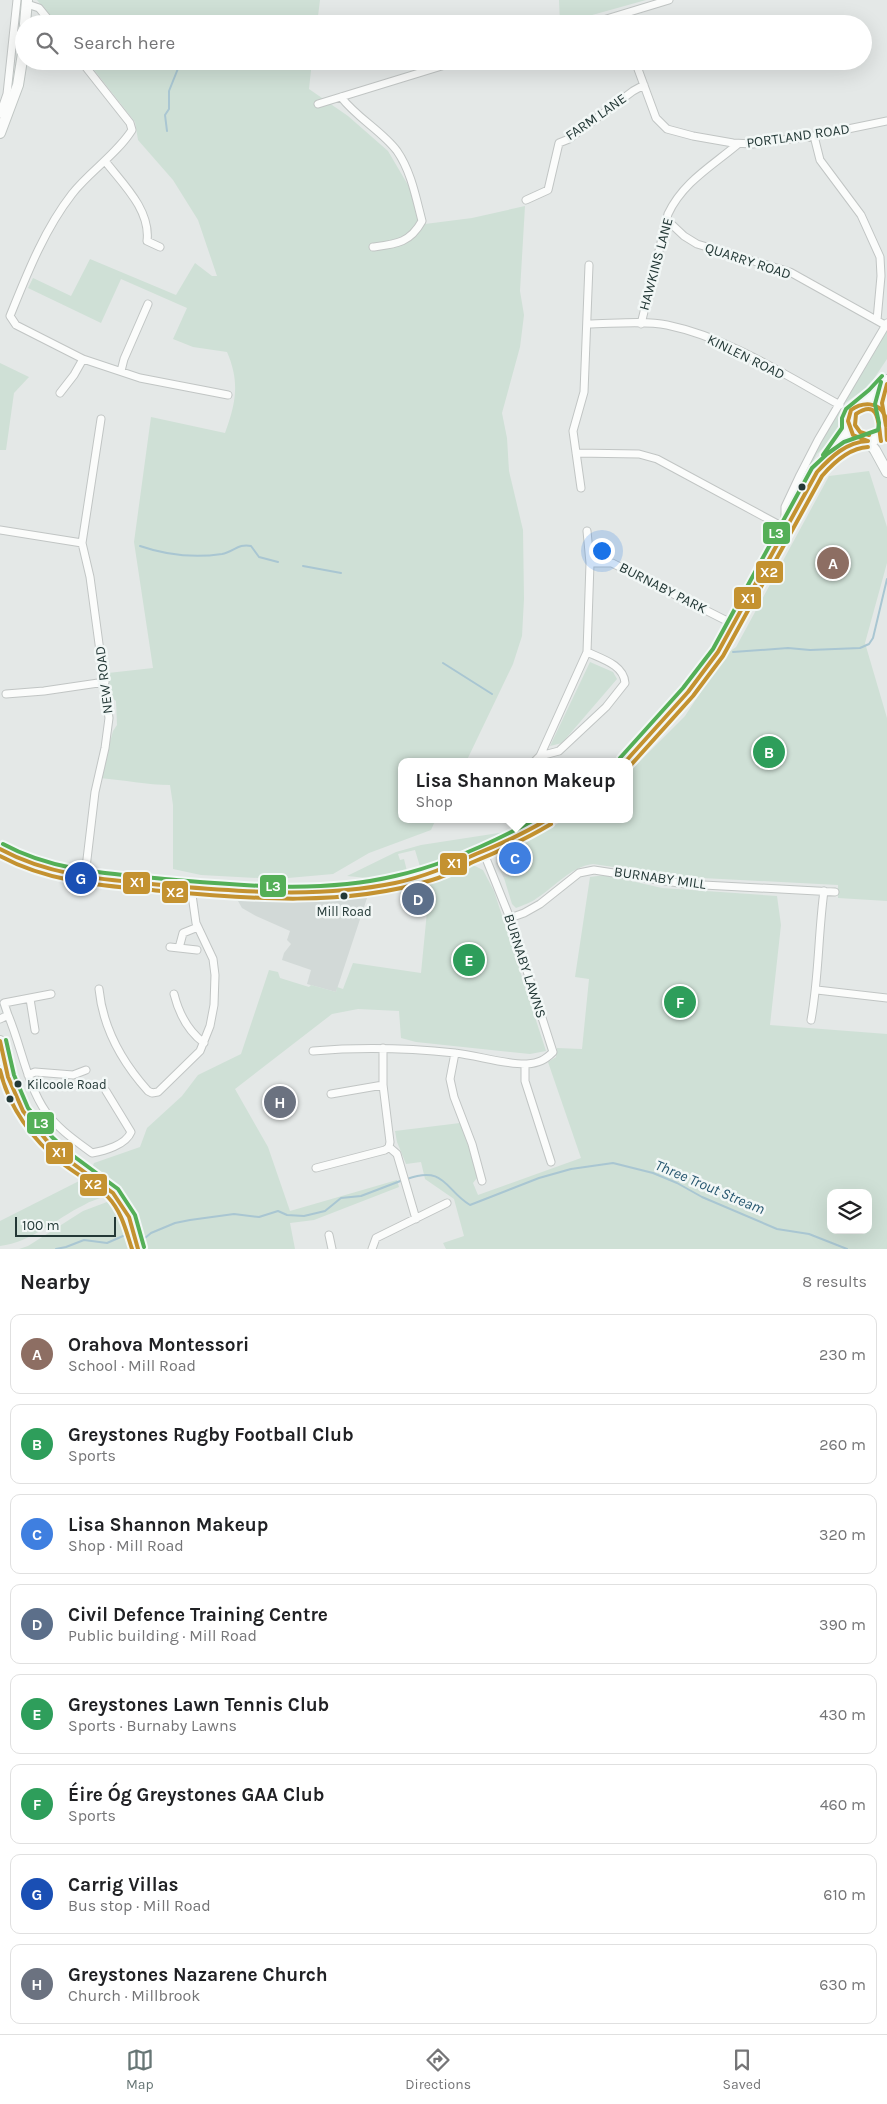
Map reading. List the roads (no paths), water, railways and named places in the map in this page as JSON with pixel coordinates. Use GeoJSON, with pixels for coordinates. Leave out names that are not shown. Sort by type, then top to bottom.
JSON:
{"type":"FeatureCollection","features":[{"type":"Feature","properties":{"kind":"main road"},"geometry":{"type":"LineString","coordinates":[[24,1],[25,15]]}},
{"type":"Feature","properties":{"kind":"main road"},"geometry":{"type":"LineString","coordinates":[[0,134],[18,85],[20,70]]}},
{"type":"Feature","properties":{"kind":"main road"},"geometry":{"type":"LineString","coordinates":[[629,758],[688,692],[718,652],[817,472],[849,430],[849,415],[854,407],[864,403],[887,382]]}},
{"type":"Feature","properties":{"kind":"main road"},"geometry":{"type":"LineString","coordinates":[[828,459],[865,441],[886,435],[886,418],[882,410],[882,401],[887,382]]}},
{"type":"Feature","properties":{"kind":"main road"},"geometry":{"type":"LineString","coordinates":[[864,403],[873,404],[882,410]]}},
{"type":"Feature","properties":{"kind":"main road"},"geometry":{"type":"LineString","coordinates":[[849,430],[856,438],[865,441],[875,450],[887,472]]}},
{"type":"Feature","properties":{"kind":"main road"},"geometry":{"type":"LineString","coordinates":[[0,849],[24,862],[85,876],[192,888],[259,892],[324,892],[390,883],[429,875],[520,836],[535,823]]}},
{"type":"Feature","properties":{"kind":"main road"},"geometry":{"type":"LineString","coordinates":[[0,1042],[8,1077],[23,1111],[47,1141],[64,1157],[113,1193],[133,1224],[138,1249]]}},
{"type":"Feature","properties":{"kind":"street"},"geometry":{"type":"LineString","coordinates":[[622,15],[669,0]]}},
{"type":"Feature","properties":{"kind":"street"},"geometry":{"type":"LineString","coordinates":[[21,15],[24,1],[39,8],[45,15]]}},
{"type":"Feature","properties":{"kind":"street"},"geometry":{"type":"LineString","coordinates":[[0,114],[7,94],[15,50]]}},
{"type":"Feature","properties":{"kind":"street"},"geometry":{"type":"LineString","coordinates":[[88,70],[130,123],[132,130],[125,141],[72,193],[46,235],[10,316],[16,325],[83,358],[121,372],[140,378],[228,395]]}},
{"type":"Feature","properties":{"kind":"street"},"geometry":{"type":"LineString","coordinates":[[318,104],[429,70]]}},
{"type":"Feature","properties":{"kind":"street","name":"PORTLAND ROAD"},"geometry":{"type":"LineString","coordinates":[[638,70],[656,118],[667,129],[738,144],[814,136],[887,121]]}},
{"type":"Feature","properties":{"kind":"street","name":"FARM LANE"},"geometry":{"type":"LineString","coordinates":[[526,200],[548,190],[559,143],[570,139],[633,91],[644,85]]}},
{"type":"Feature","properties":{"kind":"street"},"geometry":{"type":"LineString","coordinates":[[341,97],[352,111],[396,151],[411,180],[422,221],[416,233],[408,239],[373,247]]}},
{"type":"Feature","properties":{"kind":"street"},"geometry":{"type":"LineString","coordinates":[[814,136],[820,160],[861,215],[880,257],[881,276],[877,320]]}},
{"type":"Feature","properties":{"kind":"street","name":"HAWKINS LANE"},"geometry":{"type":"LineString","coordinates":[[641,324],[668,214],[674,200],[688,184],[738,144]]}},
{"type":"Feature","properties":{"kind":"street"},"geometry":{"type":"LineString","coordinates":[[105,160],[140,206],[148,233],[147,241],[160,247]]}},
{"type":"Feature","properties":{"kind":"street","name":"QUARRY ROAD"},"geometry":{"type":"LineString","coordinates":[[667,220],[684,236],[697,244],[790,272],[886,324]]}},
{"type":"Feature","properties":{"kind":"street"},"geometry":{"type":"LineString","coordinates":[[581,488],[573,431],[584,392],[589,265]]}},
{"type":"Feature","properties":{"kind":"street"},"geometry":{"type":"LineString","coordinates":[[121,372],[124,359],[148,304]]}},
{"type":"Feature","properties":{"kind":"street","name":"KINLEN ROAD"},"geometry":{"type":"LineString","coordinates":[[587,324],[666,325],[709,337],[753,358],[840,405]]}},
{"type":"Feature","properties":{"kind":"street"},"geometry":{"type":"LineString","coordinates":[[576,453],[639,454],[657,459],[785,528],[785,507],[818,440],[886,324]]}},
{"type":"Feature","properties":{"kind":"street"},"geometry":{"type":"LineString","coordinates":[[60,393],[74,375],[83,358]]}},
{"type":"Feature","properties":{"kind":"street"},"geometry":{"type":"LineString","coordinates":[[0,530],[82,543],[101,419]]}},
{"type":"Feature","properties":{"kind":"street"},"geometry":{"type":"LineString","coordinates":[[540,756],[587,652],[590,562],[587,531]]}},
{"type":"Feature","properties":{"kind":"street","name":"NEW ROAD"},"geometry":{"type":"LineString","coordinates":[[82,543],[90,577],[109,718],[105,748],[95,792],[85,876]]}},
{"type":"Feature","properties":{"kind":"street","name":"BURNABY PARK"},"geometry":{"type":"LineString","coordinates":[[590,562],[612,563],[733,624]]}},
{"type":"Feature","properties":{"kind":"street"},"geometry":{"type":"LineString","coordinates":[[540,756],[559,751],[606,707],[625,683],[625,677],[620,669],[587,652]]}},
{"type":"Feature","properties":{"kind":"street"},"geometry":{"type":"LineString","coordinates":[[6,694],[44,691],[105,682]]}},
{"type":"Feature","properties":{"kind":"street","name":"BURNABY LAWNS"},"geometry":{"type":"LineString","coordinates":[[313,1051],[383,1048],[455,1053],[525,1064],[544,1061],[554,1052],[510,918],[483,851]]}},
{"type":"Feature","properties":{"kind":"street","name":"BURNABY MILL"},"geometry":{"type":"LineString","coordinates":[[510,918],[540,904],[579,874],[594,870],[686,884],[835,892]]}},
{"type":"Feature","properties":{"kind":"street"},"geometry":{"type":"LineString","coordinates":[[99,989],[102,1009],[116,1047],[127,1066],[148,1091],[152,1093],[158,1092],[200,1050],[210,1026],[214,1005],[215,975],[213,959],[198,927],[192,888]]}},
{"type":"Feature","properties":{"kind":"street"},"geometry":{"type":"LineString","coordinates":[[811,1020],[817,990],[820,957],[819,927],[824,891]]}},
{"type":"Feature","properties":{"kind":"street"},"geometry":{"type":"LineString","coordinates":[[180,948],[183,933],[198,927]]}},
{"type":"Feature","properties":{"kind":"street"},"geometry":{"type":"LineString","coordinates":[[170,947],[197,950]]}},
{"type":"Feature","properties":{"kind":"street"},"geometry":{"type":"LineString","coordinates":[[817,990],[887,998]]}},
{"type":"Feature","properties":{"kind":"street"},"geometry":{"type":"LineString","coordinates":[[51,994],[4,1003],[17,1035],[28,1075],[46,1112],[73,1139],[92,1153],[118,1144],[129,1138],[131,1132],[106,1091]]}},
{"type":"Feature","properties":{"kind":"street"},"geometry":{"type":"LineString","coordinates":[[174,994],[186,1025],[204,1043]]}},
{"type":"Feature","properties":{"kind":"street"},"geometry":{"type":"LineString","coordinates":[[30,998],[35,1030]]}},
{"type":"Feature","properties":{"kind":"street"},"geometry":{"type":"LineString","coordinates":[[0,1019],[8,1014]]}},
{"type":"Feature","properties":{"kind":"street"},"geometry":{"type":"LineString","coordinates":[[316,1168],[385,1150],[389,1147],[383,1085],[383,1048]]}},
{"type":"Feature","properties":{"kind":"street"},"geometry":{"type":"LineString","coordinates":[[455,1053],[450,1078],[452,1088],[482,1181]]}},
{"type":"Feature","properties":{"kind":"street"},"geometry":{"type":"LineString","coordinates":[[525,1064],[525,1081],[550,1162]]}},
{"type":"Feature","properties":{"kind":"street"},"geometry":{"type":"LineString","coordinates":[[28,1075],[35,1072],[73,1075],[86,1070]]}},
{"type":"Feature","properties":{"kind":"street"},"geometry":{"type":"LineString","coordinates":[[331,1094],[383,1085]]}},
{"type":"Feature","properties":{"kind":"street"},"geometry":{"type":"LineString","coordinates":[[389,1147],[397,1154],[416,1218]]}},
{"type":"Feature","properties":{"kind":"street"},"geometry":{"type":"LineString","coordinates":[[372,1249],[376,1238],[447,1202]]}},
{"type":"Feature","properties":{"kind":"street"},"geometry":{"type":"LineString","coordinates":[[329,1235],[332,1249]]}},
{"type":"Feature","properties":{"kind":"waterway"},"geometry":{"type":"LineString","coordinates":[[167,131],[165,115],[169,109],[169,91],[177,70]]}},
{"type":"Feature","properties":{"kind":"waterway"},"geometry":{"type":"LineString","coordinates":[[140,546],[170,554],[201,556],[222,554],[247,545],[251,546],[259,557],[278,562]]}},
{"type":"Feature","properties":{"kind":"waterway"},"geometry":{"type":"LineString","coordinates":[[303,566],[341,573]]}},
{"type":"Feature","properties":{"kind":"waterway"},"geometry":{"type":"LineString","coordinates":[[733,652],[788,648],[810,650],[860,648],[869,644],[873,638],[887,579]]}},
{"type":"Feature","properties":{"kind":"waterway"},"geometry":{"type":"LineString","coordinates":[[443,663],[492,694]]}},
{"type":"Feature","properties":{"kind":"waterway","name":"Three Trout Stream"},"geometry":{"type":"LineString","coordinates":[[407,1179],[420,1175],[437,1177],[470,1205],[539,1178],[571,1169],[613,1163],[653,1173],[677,1183],[702,1197],[777,1229],[809,1234],[847,1249]]}},
{"type":"Feature","properties":{"kind":"waterway","name":"Three Trout Stream"},"geometry":{"type":"LineString","coordinates":[[140,1238],[145,1238],[151,1233],[175,1223],[234,1214],[259,1217],[278,1211],[287,1215],[304,1216],[325,1211],[341,1198],[361,1196],[403,1180]]}},
{"type":"Feature","properties":{"kind":"waterway","name":"Three Trout Stream"},"geometry":{"type":"LineString","coordinates":[[56,1249],[84,1240],[107,1243],[123,1236],[130,1236]]}},
{"type":"Feature","properties":{"kind":"place","name":"Orahova Montessori"},"geometry":{"type":"Point","coordinates":[833,563]}},
{"type":"Feature","properties":{"kind":"place","name":"Greystones Rugby Football Club"},"geometry":{"type":"Point","coordinates":[769,752]}},
{"type":"Feature","properties":{"kind":"place","name":"Lisa Shannon Makeup"},"geometry":{"type":"Point","coordinates":[515,858]}},
{"type":"Feature","properties":{"kind":"place","name":"Carrig Villas"},"geometry":{"type":"Point","coordinates":[81,878]}},
{"type":"Feature","properties":{"kind":"place","name":"Mill Road"},"geometry":{"type":"Point","coordinates":[344,896]}},
{"type":"Feature","properties":{"kind":"place","name":"Civil Defence Training Centre"},"geometry":{"type":"Point","coordinates":[418,899]}},
{"type":"Feature","properties":{"kind":"place","name":"Greystones Lawn Tennis Club"},"geometry":{"type":"Point","coordinates":[469,960]}},
{"type":"Feature","properties":{"kind":"place","name":"Éire Óg Greystones GAA Club"},"geometry":{"type":"Point","coordinates":[680,1002]}},
{"type":"Feature","properties":{"kind":"place","name":"Kilcoole Road"},"geometry":{"type":"Point","coordinates":[18,1084]}},
{"type":"Feature","properties":{"kind":"place","name":"Greystones Nazarene Church"},"geometry":{"type":"Point","coordinates":[280,1102]}}]}
